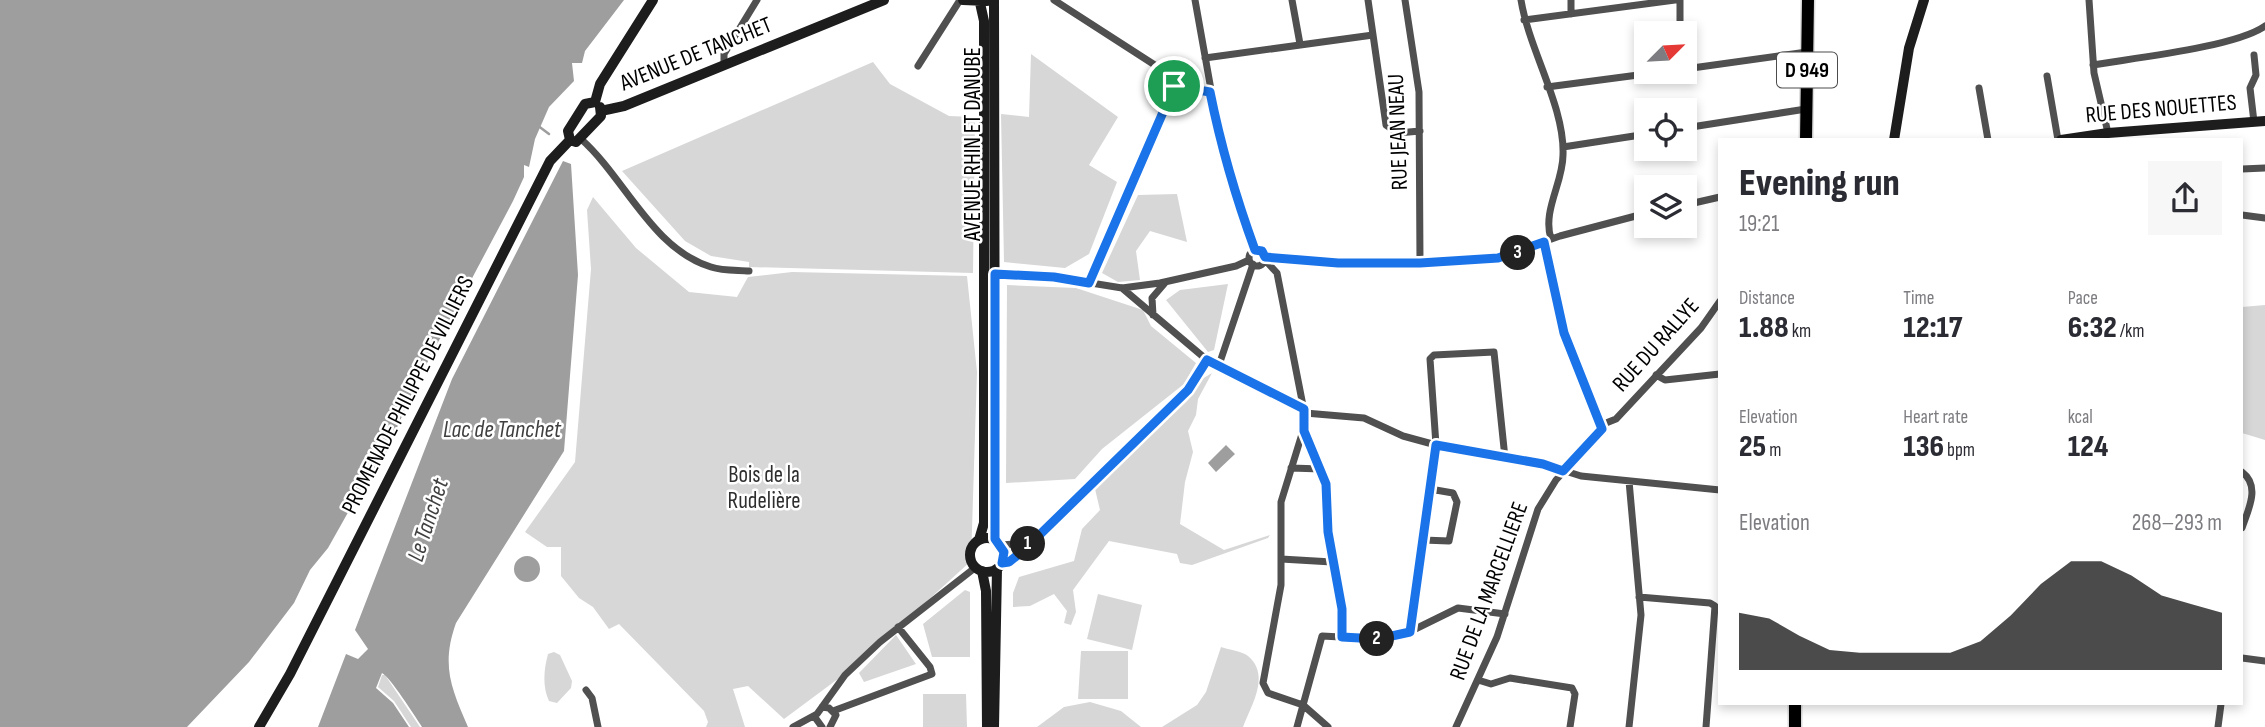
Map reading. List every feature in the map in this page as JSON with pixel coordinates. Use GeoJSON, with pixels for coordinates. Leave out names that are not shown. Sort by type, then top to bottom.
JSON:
{"type":"FeatureCollection","features":[{"type":"Feature","properties":{"kind":"main road","name":"D 949"},"geometry":{"type":"LineString","coordinates":[[1806,138],[1808,0]]}},
{"type":"Feature","properties":{"kind":"main road"},"geometry":{"type":"LineString","coordinates":[[1795,705],[1795,727]]}},
{"type":"Feature","properties":{"kind":"street"},"geometry":{"type":"LineString","coordinates":[[575,139],[598,107],[601,81],[653,0]]}},
{"type":"Feature","properties":{"kind":"street"},"geometry":{"type":"LineString","coordinates":[[724,63],[723,54],[757,0]]}},
{"type":"Feature","properties":{"kind":"street","name":"AVENUE DE TANCHET"},"geometry":{"type":"LineString","coordinates":[[598,107],[624,106],[884,0]]}},
{"type":"Feature","properties":{"kind":"street"},"geometry":{"type":"LineString","coordinates":[[918,66],[961,0],[988,1]]}},
{"type":"Feature","properties":{"kind":"street"},"geometry":{"type":"LineString","coordinates":[[1054,0],[1192,89],[1210,92]]}},
{"type":"Feature","properties":{"kind":"street"},"geometry":{"type":"LineString","coordinates":[[1195,0],[1210,92],[1228,173],[1255,250],[1219,365]]}},
{"type":"Feature","properties":{"kind":"street"},"geometry":{"type":"LineString","coordinates":[[1292,0],[1300,44]]}},
{"type":"Feature","properties":{"kind":"street"},"geometry":{"type":"LineString","coordinates":[[1367,0],[1386,125],[1398,133],[1420,131]]}},
{"type":"Feature","properties":{"kind":"street","name":"RUE JEAN NEAU"},"geometry":{"type":"LineString","coordinates":[[1405,0],[1419,92],[1420,263]]}},
{"type":"Feature","properties":{"kind":"street"},"geometry":{"type":"LineString","coordinates":[[1521,0],[1524,20],[1547,87],[1563,147],[1563,162],[1548,224],[1548,240],[1564,333],[1601,425]]}},
{"type":"Feature","properties":{"kind":"street"},"geometry":{"type":"LineString","coordinates":[[1571,0],[1571,14]]}},
{"type":"Feature","properties":{"kind":"street"},"geometry":{"type":"LineString","coordinates":[[1524,20],[1675,0]]}},
{"type":"Feature","properties":{"kind":"street"},"geometry":{"type":"LineString","coordinates":[[1680,0],[1680,21]]}},
{"type":"Feature","properties":{"kind":"street"},"geometry":{"type":"LineString","coordinates":[[1894,138],[1909,48],[1924,0]]}},
{"type":"Feature","properties":{"kind":"street"},"geometry":{"type":"LineString","coordinates":[[2089,0],[2093,65],[2108,133]]}},
{"type":"Feature","properties":{"kind":"street","name":"AVENUE RHIN ET DANUBE"},"geometry":{"type":"LineString","coordinates":[[988,1],[984,22],[998,542]]}},
{"type":"Feature","properties":{"kind":"street"},"geometry":{"type":"LineString","coordinates":[[2093,65],[2216,43],[2256,32],[2265,26]]}},
{"type":"Feature","properties":{"kind":"street"},"geometry":{"type":"LineString","coordinates":[[1205,58],[1373,35]]}},
{"type":"Feature","properties":{"kind":"street"},"geometry":{"type":"LineString","coordinates":[[1698,67],[1807,52]]}},
{"type":"Feature","properties":{"kind":"street"},"geometry":{"type":"LineString","coordinates":[[2254,55],[2256,75],[2250,89],[2260,122]]}},
{"type":"Feature","properties":{"kind":"street"},"geometry":{"type":"LineString","coordinates":[[1547,87],[1634,76]]}},
{"type":"Feature","properties":{"kind":"street"},"geometry":{"type":"LineString","coordinates":[[2047,76],[2059,138]]}},
{"type":"Feature","properties":{"kind":"street"},"geometry":{"type":"LineString","coordinates":[[1089,283],[1177,80]]}},
{"type":"Feature","properties":{"kind":"street"},"geometry":{"type":"LineString","coordinates":[[1979,88],[1988,138]]}},
{"type":"Feature","properties":{"kind":"street"},"geometry":{"type":"LineString","coordinates":[[598,107],[583,107],[569,129],[575,139],[606,167],[652,223],[687,255],[714,268],[749,271]]}},
{"type":"Feature","properties":{"kind":"street"},"geometry":{"type":"LineString","coordinates":[[1697,126],[1806,109]]}},
{"type":"Feature","properties":{"kind":"street","name":"RUE DES NOUETTES"},"geometry":{"type":"LineString","coordinates":[[2073,138],[2108,133],[2132,136],[2260,122]]}},
{"type":"Feature","properties":{"kind":"street"},"geometry":{"type":"LineString","coordinates":[[1563,147],[1634,136]]}},
{"type":"Feature","properties":{"kind":"street","name":"PROMENADE PHILIPPE DE VILLIERS"},"geometry":{"type":"LineString","coordinates":[[258,727],[290,674],[550,161],[575,139]]}},
{"type":"Feature","properties":{"kind":"street"},"geometry":{"type":"LineString","coordinates":[[2243,169],[2265,168]]}},
{"type":"Feature","properties":{"kind":"street"},"geometry":{"type":"LineString","coordinates":[[1697,202],[1718,197]]}},
{"type":"Feature","properties":{"kind":"street"},"geometry":{"type":"LineString","coordinates":[[2243,215],[2265,218]]}},
{"type":"Feature","properties":{"kind":"street"},"geometry":{"type":"LineString","coordinates":[[1265,259],[1338,263],[1420,263],[1498,258],[1548,240],[1634,217]]}},
{"type":"Feature","properties":{"kind":"street"},"geometry":{"type":"LineString","coordinates":[[1255,250],[1262,251],[1265,259],[1278,272],[1305,411],[1304,431],[1280,502],[1281,585],[1264,691],[1303,705],[1328,727]]}},
{"type":"Feature","properties":{"kind":"street"},"geometry":{"type":"LineString","coordinates":[[990,275],[1054,277],[1122,288],[1167,282],[1251,262],[1260,265],[1265,259]]}},
{"type":"Feature","properties":{"kind":"street","name":"AVENUE RHIN ET DANUBE"},"geometry":{"type":"LineString","coordinates":[[979,540],[984,523],[990,275]]}},
{"type":"Feature","properties":{"kind":"street"},"geometry":{"type":"LineString","coordinates":[[1153,315],[1153,298],[1157,288],[1167,282]]}},
{"type":"Feature","properties":{"kind":"street"},"geometry":{"type":"LineString","coordinates":[[1122,288],[1207,360],[1305,411],[1364,418],[1403,436],[1436,445],[1543,464],[1603,480],[1718,490]]}},
{"type":"Feature","properties":{"kind":"street","name":"RUE DU RALLYE"},"geometry":{"type":"LineString","coordinates":[[1563,471],[1600,432],[1601,425],[1616,419],[1701,328],[1718,304]]}},
{"type":"Feature","properties":{"kind":"street"},"geometry":{"type":"LineString","coordinates":[[1410,632],[1436,445],[1430,359],[1434,355],[1490,351],[1495,355],[1505,458]]}},
{"type":"Feature","properties":{"kind":"street"},"geometry":{"type":"LineString","coordinates":[[793,727],[814,716],[845,675],[898,627],[979,569],[1009,562],[1188,390],[1207,360]]}},
{"type":"Feature","properties":{"kind":"street"},"geometry":{"type":"LineString","coordinates":[[1656,375],[1665,380],[1718,374]]}},
{"type":"Feature","properties":{"kind":"street"},"geometry":{"type":"LineString","coordinates":[[1304,431],[1327,489],[1332,562],[1342,609],[1342,637]]}},
{"type":"Feature","properties":{"kind":"street"},"geometry":{"type":"LineString","coordinates":[[1291,468],[1321,469]]}},
{"type":"Feature","properties":{"kind":"street","name":"RUE DE LA MARCELLIERE"},"geometry":{"type":"LineString","coordinates":[[1456,727],[1505,614],[1532,520],[1563,471]]}},
{"type":"Feature","properties":{"kind":"street"},"geometry":{"type":"LineString","coordinates":[[2243,473],[2251,481],[2252,489],[2243,524]]}},
{"type":"Feature","properties":{"kind":"street"},"geometry":{"type":"LineString","coordinates":[[1629,481],[1641,640],[1629,727]]}},
{"type":"Feature","properties":{"kind":"street"},"geometry":{"type":"LineString","coordinates":[[1423,540],[1449,541],[1457,502],[1453,493],[1430,489]]}},
{"type":"Feature","properties":{"kind":"street"},"geometry":{"type":"LineString","coordinates":[[987,727],[986,591],[979,569],[970,554],[979,540],[1029,542]]}},
{"type":"Feature","properties":{"kind":"street"},"geometry":{"type":"LineString","coordinates":[[994,727],[1000,566],[1004,552],[998,542]]}},
{"type":"Feature","properties":{"kind":"street"},"geometry":{"type":"LineString","coordinates":[[1281,559],[1332,562]]}},
{"type":"Feature","properties":{"kind":"street"},"geometry":{"type":"LineString","coordinates":[[1639,597],[1710,603],[1715,606],[1706,727]]}},
{"type":"Feature","properties":{"kind":"street"},"geometry":{"type":"LineString","coordinates":[[1297,727],[1319,638],[1378,639],[1410,632],[1458,608],[1505,614]]}},
{"type":"Feature","properties":{"kind":"street"},"geometry":{"type":"LineString","coordinates":[[822,707],[833,710],[932,674],[930,667],[898,627]]}},
{"type":"Feature","properties":{"kind":"street"},"geometry":{"type":"LineString","coordinates":[[2243,658],[2265,662]]}},
{"type":"Feature","properties":{"kind":"street","name":"PROMENADE PHILIPPE DE VILLIERS"},"geometry":{"type":"LineString","coordinates":[[265,727],[281,700],[290,674]]}},
{"type":"Feature","properties":{"kind":"street"},"geometry":{"type":"LineString","coordinates":[[1478,680],[1491,684],[1510,678],[1572,688],[1575,694],[1570,727]]}},
{"type":"Feature","properties":{"kind":"street"},"geometry":{"type":"LineString","coordinates":[[586,690],[592,698],[598,727]]}},
{"type":"Feature","properties":{"kind":"street"},"geometry":{"type":"LineString","coordinates":[[2218,727],[2221,705]]}},
{"type":"Feature","properties":{"kind":"street"},"geometry":{"type":"LineString","coordinates":[[830,727],[836,721],[833,710]]}},
{"type":"Feature","properties":{"kind":"street"},"geometry":{"type":"LineString","coordinates":[[814,716],[822,727]]}},
{"type":"Feature","properties":{"kind":"green space"},"geometry":{"type":"Polygon","coordinates":[[[1031,54],[1118,117],[1089,165],[1117,182],[1089,254],[1065,268],[1004,262],[1001,114],[1029,117],[1031,54]]]}},
{"type":"Feature","properties":{"kind":"green space"},"geometry":{"type":"Polygon","coordinates":[[[873,62],[890,84],[949,116],[975,117],[973,273],[749,267],[749,262],[711,256],[685,241],[622,171],[873,62]]]}},
{"type":"Feature","properties":{"kind":"green space"},"geometry":{"type":"Polygon","coordinates":[[[1177,194],[1187,242],[1150,231],[1136,251],[1140,280],[1118,282],[1102,273],[1138,195],[1177,194]]]}},
{"type":"Feature","properties":{"kind":"green space","name":"Bois de la Rudelière"},"geometry":{"type":"Polygon","coordinates":[[[593,197],[636,248],[689,292],[737,297],[748,277],[792,272],[967,276],[977,372],[971,561],[858,664],[784,719],[748,686],[733,689],[745,727],[706,727],[708,722],[704,711],[619,624],[609,629],[593,607],[579,598],[561,576],[561,547],[547,547],[525,532],[575,462],[591,269],[587,210],[593,197]]]}},
{"type":"Feature","properties":{"kind":"green space"},"geometry":{"type":"Polygon","coordinates":[[[1228,284],[1214,350],[1208,352],[1166,300],[1180,290],[1228,284]]]}},
{"type":"Feature","properties":{"kind":"green space"},"geometry":{"type":"Polygon","coordinates":[[[1007,285],[1076,288],[1143,310],[1151,326],[1196,363],[1184,384],[1102,449],[1075,479],[1006,483],[1007,285]]]}},
{"type":"Feature","properties":{"kind":"green space"},"geometry":{"type":"Polygon","coordinates":[[[2265,305],[2265,440],[2243,433],[2243,307],[2265,305]]]}},
{"type":"Feature","properties":{"kind":"green space"},"geometry":{"type":"Polygon","coordinates":[[[1212,373],[1198,399],[1196,415],[1188,431],[1193,452],[1185,482],[1180,524],[1224,550],[1270,535],[1268,538],[1192,565],[1180,563],[1177,554],[1109,541],[1073,590],[1076,612],[1071,625],[1064,623],[1067,611],[1054,594],[1030,606],[1013,607],[1013,593],[1019,577],[1074,561],[1082,529],[1100,510],[1095,489],[1187,401],[1202,379],[1212,373]]]}},
{"type":"Feature","properties":{"kind":"green space"},"geometry":{"type":"Polygon","coordinates":[[[965,590],[970,592],[970,657],[932,657],[923,624],[965,590]]]}},
{"type":"Feature","properties":{"kind":"green space"},"geometry":{"type":"Polygon","coordinates":[[[1098,594],[1142,605],[1132,650],[1087,639],[1098,594]]]}},
{"type":"Feature","properties":{"kind":"green space"},"geometry":{"type":"Polygon","coordinates":[[[896,635],[916,664],[864,682],[859,673],[896,635]]]}},
{"type":"Feature","properties":{"kind":"green space"},"geometry":{"type":"Polygon","coordinates":[[[1221,647],[1248,656],[1258,672],[1257,691],[1243,727],[1162,727],[1197,705],[1206,692],[1221,647]]]}},
{"type":"Feature","properties":{"kind":"green space"},"geometry":{"type":"Polygon","coordinates":[[[1081,651],[1128,651],[1128,699],[1078,699],[1081,651]]]}},
{"type":"Feature","properties":{"kind":"green space"},"geometry":{"type":"Polygon","coordinates":[[[554,652],[560,655],[572,681],[571,688],[557,703],[549,701],[545,683],[548,654],[554,652]]]}},
{"type":"Feature","properties":{"kind":"green space"},"geometry":{"type":"Polygon","coordinates":[[[382,675],[385,675],[420,727],[411,727],[394,701],[378,687],[382,675]]]}},
{"type":"Feature","properties":{"kind":"green space"},"geometry":{"type":"Polygon","coordinates":[[[923,694],[966,694],[967,727],[923,727],[923,694]]]}},
{"type":"Feature","properties":{"kind":"green space"},"geometry":{"type":"Polygon","coordinates":[[[1090,702],[1121,711],[1141,727],[1037,727],[1064,707],[1090,702]]]}},
{"type":"Feature","properties":{"kind":"water"},"geometry":{"type":"Polygon","coordinates":[[[0,0],[624,0],[585,51],[582,63],[572,63],[574,81],[549,107],[535,139],[529,167],[524,165],[524,177],[513,201],[417,382],[385,455],[364,484],[328,548],[310,570],[294,603],[249,662],[187,727],[0,727],[0,0]]]}},
{"type":"Feature","properties":{"kind":"water","name":"Lac de Tanchet"},"geometry":{"type":"Polygon","coordinates":[[[563,161],[571,164],[578,275],[564,451],[456,623],[449,651],[450,676],[468,727],[422,727],[382,673],[376,688],[393,703],[409,727],[318,727],[346,654],[358,659],[368,649],[355,630],[452,379],[563,161]]]}},
{"type":"Feature","properties":{"kind":"water"},"geometry":{"type":"Polygon","coordinates":[[[1226,445],[1235,454],[1216,472],[1208,463],[1226,445]]]}},
{"type":"Feature","properties":{"kind":"water"},"geometry":{"type":"Polygon","coordinates":[[[527,556],[536,560],[540,569],[536,578],[527,582],[518,578],[514,569],[518,560],[527,556]]]}},
{"type":"Feature","properties":{"kind":"waterway","name":"Le Tanchet"},"geometry":{"type":"LineString","coordinates":[[537,125],[549,134]]}},
{"type":"Feature","properties":{"kind":"route"},"geometry":{"type":"LineString","coordinates":[[1177,80],[1192,89],[1210,92],[1228,173],[1239,208],[1255,250],[1262,251],[1265,257],[1338,263],[1420,263],[1511,256],[1544,242],[1564,333],[1602,429],[1563,471],[1543,464],[1436,445],[1410,632],[1401,636],[1378,639],[1342,637],[1342,609],[1328,532],[1327,489],[1304,431],[1304,409],[1207,360],[1188,390],[1029,542],[1024,550],[1009,562],[1002,563],[1004,552],[995,539],[995,274],[1054,277],[1089,283],[1174,86],[1177,80]]}}]}
